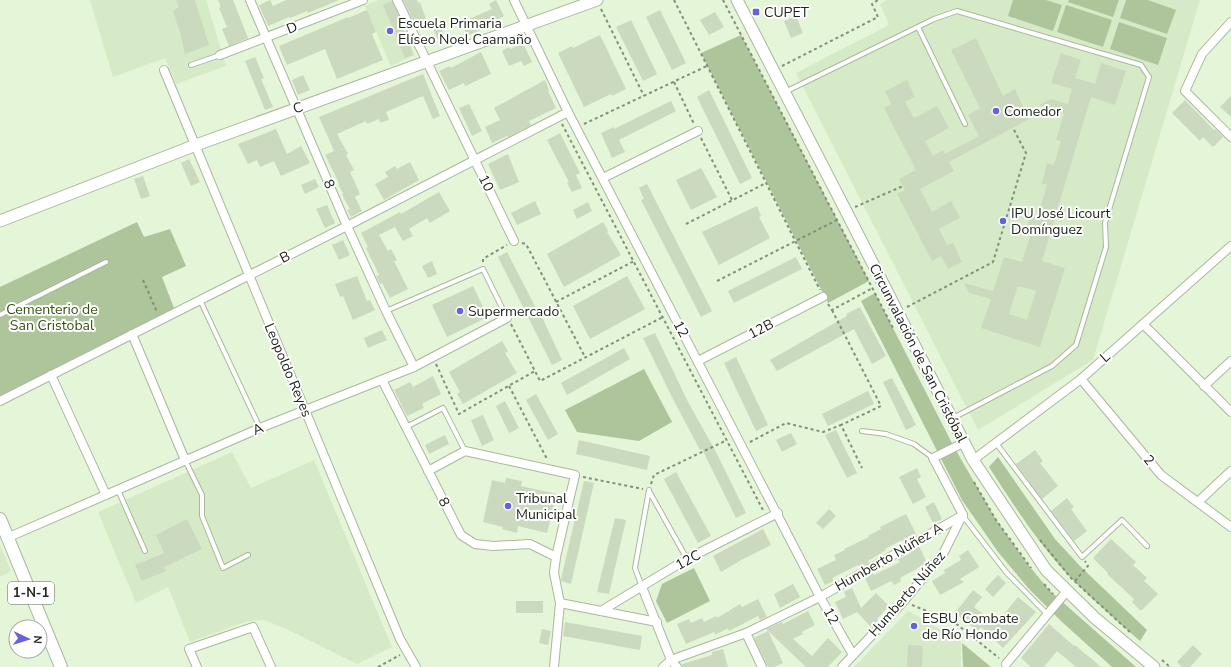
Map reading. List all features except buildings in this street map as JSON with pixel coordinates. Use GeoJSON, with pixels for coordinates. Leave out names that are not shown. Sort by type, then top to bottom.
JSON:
{"type":"FeatureCollection","features":[{"type":"Feature","properties":{"kind":"main road","name":"Circunvalación de San Cristóbal"},"geometry":{"type":"LineString","coordinates":[[737,0],[784,92],[851,209],[883,283],[973,460],[1046,570],[1095,618],[1157,663]]}},
{"type":"Feature","properties":{"kind":"main road","name":"C"},"geometry":{"type":"LineString","coordinates":[[0,221],[196,145],[595,1]]}},
{"type":"Feature","properties":{"kind":"main road","name":"1-N-1"},"geometry":{"type":"LineString","coordinates":[[0,519],[61,667]]}},
{"type":"Feature","properties":{"kind":"street","name":"8"},"geometry":{"type":"LineString","coordinates":[[250,0],[347,226],[386,311],[414,367]]}},
{"type":"Feature","properties":{"kind":"street","name":"D"},"geometry":{"type":"LineString","coordinates":[[220,55],[363,0]]}},
{"type":"Feature","properties":{"kind":"street","name":"10"},"geometry":{"type":"LineString","coordinates":[[397,0],[514,241]]}},
{"type":"Feature","properties":{"kind":"street","name":"12"},"geometry":{"type":"LineString","coordinates":[[514,0],[568,112],[778,513],[820,597],[852,655]]}},
{"type":"Feature","properties":{"kind":"street"},"geometry":{"type":"LineString","coordinates":[[1230,136],[1185,91],[1202,54],[1231,22]]}},
{"type":"Feature","properties":{"kind":"street","name":"Leopoldo Reyes"},"geometry":{"type":"LineString","coordinates":[[164,70],[196,145],[248,276],[400,639],[416,667]]}},
{"type":"Feature","properties":{"kind":"street","name":"B"},"geometry":{"type":"LineString","coordinates":[[0,402],[568,112]]}},
{"type":"Feature","properties":{"kind":"street"},"geometry":{"type":"LineString","coordinates":[[603,178],[698,131]]}},
{"type":"Feature","properties":{"kind":"street","name":"L"},"geometry":{"type":"LineString","coordinates":[[973,460],[1081,379],[1231,246]]}},
{"type":"Feature","properties":{"kind":"street","name":"12B"},"geometry":{"type":"LineString","coordinates":[[698,361],[823,297]]}},
{"type":"Feature","properties":{"kind":"street","name":"A"},"geometry":{"type":"LineString","coordinates":[[8,537],[304,409],[414,367],[507,318]]}},
{"type":"Feature","properties":{"kind":"street"},"geometry":{"type":"LineString","coordinates":[[1143,324],[1231,412]]}},
{"type":"Feature","properties":{"kind":"street"},"geometry":{"type":"LineString","coordinates":[[132,334],[185,460]]}},
{"type":"Feature","properties":{"kind":"street"},"geometry":{"type":"LineString","coordinates":[[1204,386],[1231,361]]}},
{"type":"Feature","properties":{"kind":"street"},"geometry":{"type":"LineString","coordinates":[[51,375],[106,495]]}},
{"type":"Feature","properties":{"kind":"street","name":"2"},"geometry":{"type":"LineString","coordinates":[[1081,379],[1161,474],[1231,527]]}},
{"type":"Feature","properties":{"kind":"street","name":"8"},"geometry":{"type":"LineString","coordinates":[[382,380],[461,535],[475,544],[487,546],[530,544],[556,557]]}},
{"type":"Feature","properties":{"kind":"street"},"geometry":{"type":"LineString","coordinates":[[963,442],[933,458],[963,515]]}},
{"type":"Feature","properties":{"kind":"street"},"geometry":{"type":"LineString","coordinates":[[428,471],[465,452],[576,476],[556,557],[554,573],[560,603],[554,667]]}},
{"type":"Feature","properties":{"kind":"street"},"geometry":{"type":"LineString","coordinates":[[1198,502],[1231,471]]}},
{"type":"Feature","properties":{"kind":"street","name":"12C"},"geometry":{"type":"LineString","coordinates":[[601,611],[687,559],[778,513]]}},
{"type":"Feature","properties":{"kind":"street","name":"Humberto Núñez A"},"geometry":{"type":"LineString","coordinates":[[663,667],[671,660],[746,633],[820,597],[963,515]]}},
{"type":"Feature","properties":{"kind":"street","name":"Humberto Núñez"},"geometry":{"type":"LineString","coordinates":[[842,667],[903,602],[943,554],[963,515]]}},
{"type":"Feature","properties":{"kind":"street"},"geometry":{"type":"LineString","coordinates":[[642,587],[671,660],[677,667]]}},
{"type":"Feature","properties":{"kind":"street"},"geometry":{"type":"LineString","coordinates":[[1006,664],[1067,591]]}},
{"type":"Feature","properties":{"kind":"street"},"geometry":{"type":"LineString","coordinates":[[560,603],[656,622]]}},
{"type":"Feature","properties":{"kind":"street"},"geometry":{"type":"LineString","coordinates":[[197,667],[189,649],[253,627],[270,667]]}},
{"type":"Feature","properties":{"kind":"street"},"geometry":{"type":"LineString","coordinates":[[746,633],[762,667]]}},
{"type":"Feature","properties":{"kind":"lane"},"geometry":{"type":"LineString","coordinates":[[784,92],[934,19],[956,11],[1141,65],[1149,77],[1105,223],[1106,246],[1076,345],[1052,366],[951,419]]}},
{"type":"Feature","properties":{"kind":"lane"},"geometry":{"type":"LineString","coordinates":[[918,27],[965,124]]}},
{"type":"Feature","properties":{"kind":"lane"},"geometry":{"type":"LineString","coordinates":[[192,66],[220,55]]}},
{"type":"Feature","properties":{"kind":"lane"},"geometry":{"type":"LineString","coordinates":[[0,315],[106,262]]}},
{"type":"Feature","properties":{"kind":"lane"},"geometry":{"type":"LineString","coordinates":[[386,311],[483,269],[507,318]]}},
{"type":"Feature","properties":{"kind":"lane"},"geometry":{"type":"LineString","coordinates":[[200,300],[260,428]]}},
{"type":"Feature","properties":{"kind":"lane"},"geometry":{"type":"LineString","coordinates":[[406,427],[443,408],[465,452]]}},
{"type":"Feature","properties":{"kind":"lane"},"geometry":{"type":"LineString","coordinates":[[862,431],[886,434],[914,444],[933,458]]}},
{"type":"Feature","properties":{"kind":"lane"},"geometry":{"type":"LineString","coordinates":[[996,443],[1082,557],[1122,520],[1147,546]]}},
{"type":"Feature","properties":{"kind":"lane"},"geometry":{"type":"LineString","coordinates":[[185,460],[202,495],[202,516],[223,568],[248,555]]}},
{"type":"Feature","properties":{"kind":"lane"},"geometry":{"type":"LineString","coordinates":[[118,490],[145,551]]}},
{"type":"Feature","properties":{"kind":"lane"},"geometry":{"type":"LineString","coordinates":[[648,490],[687,559]]}},
{"type":"Feature","properties":{"kind":"lane"},"geometry":{"type":"LineString","coordinates":[[642,587],[635,568],[648,490]]}},
{"type":"Feature","properties":{"kind":"lane"},"geometry":{"type":"LineString","coordinates":[[963,515],[1006,572],[1048,614]]}},
{"type":"Feature","properties":{"kind":"path"},"geometry":{"type":"LineString","coordinates":[[674,0],[823,297],[832,310],[881,406],[841,426],[823,432],[786,423],[750,442]]}},
{"type":"Feature","properties":{"kind":"path"},"geometry":{"type":"LineString","coordinates":[[785,72],[782,66],[878,17],[872,4],[878,0]]}},
{"type":"Feature","properties":{"kind":"path"},"geometry":{"type":"LineString","coordinates":[[595,1],[644,96]]}},
{"type":"Feature","properties":{"kind":"path"},"geometry":{"type":"LineString","coordinates":[[577,127],[707,66]]}},
{"type":"Feature","properties":{"kind":"path"},"geometry":{"type":"LineString","coordinates":[[674,82],[732,200]]}},
{"type":"Feature","properties":{"kind":"path"},"geometry":{"type":"LineString","coordinates":[[558,117],[768,518]]}},
{"type":"Feature","properties":{"kind":"path"},"geometry":{"type":"LineString","coordinates":[[904,302],[907,308],[993,262],[1026,152],[1013,128]]}},
{"type":"Feature","properties":{"kind":"path"},"geometry":{"type":"LineString","coordinates":[[686,224],[766,182]]}},
{"type":"Feature","properties":{"kind":"path"},"geometry":{"type":"LineString","coordinates":[[717,281],[796,242],[836,220],[851,209],[903,186]]}},
{"type":"Feature","properties":{"kind":"path"},"geometry":{"type":"LineString","coordinates":[[851,209],[858,213]]}},
{"type":"Feature","properties":{"kind":"path"},"geometry":{"type":"LineString","coordinates":[[483,269],[483,259],[514,241],[526,244],[585,357]]}},
{"type":"Feature","properties":{"kind":"path"},"geometry":{"type":"LineString","coordinates":[[556,302],[644,256]]}},
{"type":"Feature","properties":{"kind":"path"},"geometry":{"type":"LineString","coordinates":[[143,280],[161,320]]}},
{"type":"Feature","properties":{"kind":"path"},"geometry":{"type":"LineString","coordinates":[[832,310],[883,283]]}},
{"type":"Feature","properties":{"kind":"path"},"geometry":{"type":"LineString","coordinates":[[507,318],[540,381],[673,312]]}},
{"type":"Feature","properties":{"kind":"path"},"geometry":{"type":"LineString","coordinates":[[432,357],[459,414],[535,371]]}},
{"type":"Feature","properties":{"kind":"path"},"geometry":{"type":"LineString","coordinates":[[509,386],[552,470]]}},
{"type":"Feature","properties":{"kind":"path"},"geometry":{"type":"LineString","coordinates":[[841,426],[862,468]]}},
{"type":"Feature","properties":{"kind":"path"},"geometry":{"type":"LineString","coordinates":[[576,476],[648,490],[654,475],[727,440]]}},
{"type":"Feature","properties":{"kind":"path"},"geometry":{"type":"LineString","coordinates":[[1036,536],[1074,581],[1134,636]]}},
{"type":"Feature","properties":{"kind":"path"},"geometry":{"type":"LineString","coordinates":[[1067,591],[1088,566],[1082,557]]}},
{"type":"Feature","properties":{"kind":"path"},"geometry":{"type":"LineString","coordinates":[[903,602],[954,622],[1006,664]]}},
{"type":"Feature","properties":{"kind":"path"},"geometry":{"type":"LineString","coordinates":[[378,667],[407,651]]}},
{"type":"Feature","properties":{"kind":"path"},"geometry":{"type":"LineString","coordinates":[[1157,663],[1170,667]]}},
{"type":"Feature","properties":{"kind":"shaded area"},"geometry":{"type":"Polygon","coordinates":[[[90,0],[206,0],[226,66],[176,84],[165,58],[113,77],[90,0]]]}},
{"type":"Feature","properties":{"kind":"shaded area","name":"Escuela Primaria Elíseo Noel Caamaño"},"geometry":{"type":"Polygon","coordinates":[[[378,0],[392,0],[415,55],[391,66],[365,6],[378,0]]]}},
{"type":"Feature","properties":{"kind":"shaded area","name":"IPU José Licourt Domínguez"},"geometry":{"type":"Polygon","coordinates":[[[887,0],[1200,0],[1093,360],[978,430],[796,73],[889,25],[880,4],[887,0]]]}},
{"type":"Feature","properties":{"kind":"shaded area"},"geometry":{"type":"Polygon","coordinates":[[[232,452],[251,488],[314,460],[392,647],[357,664],[295,633],[265,620],[248,621],[190,642],[168,587],[136,603],[98,512],[232,452]]]}},
{"type":"Feature","properties":{"kind":"shaded area"},"geometry":{"type":"Polygon","coordinates":[[[0,545],[11,571],[0,577],[0,545]]]}},
{"type":"Feature","properties":{"kind":"shaded area","name":"ESBU Combate de Río Hondo"},"geometry":{"type":"Polygon","coordinates":[[[908,611],[961,641],[961,667],[854,667],[908,611]]]}},
{"type":"Feature","properties":{"kind":"green space"},"geometry":{"type":"Polygon","coordinates":[[[1013,0],[1046,0],[1062,5],[1053,31],[1008,16],[1013,0]]]}},
{"type":"Feature","properties":{"kind":"green space"},"geometry":{"type":"Polygon","coordinates":[[[1069,0],[1119,0],[1113,17],[1068,2],[1069,0]]]}},
{"type":"Feature","properties":{"kind":"green space"},"geometry":{"type":"Polygon","coordinates":[[[1126,0],[1148,0],[1176,10],[1167,34],[1120,18],[1126,0]]]}},
{"type":"Feature","properties":{"kind":"green space"},"geometry":{"type":"Polygon","coordinates":[[[1066,5],[1112,20],[1103,47],[1057,32],[1066,5]]]}},
{"type":"Feature","properties":{"kind":"green space"},"geometry":{"type":"Polygon","coordinates":[[[1119,22],[1167,38],[1158,65],[1110,49],[1119,22]]]}},
{"type":"Feature","properties":{"kind":"green space"},"geometry":{"type":"Polygon","coordinates":[[[741,35],[869,281],[828,303],[701,53],[741,35]]]}},
{"type":"Feature","properties":{"kind":"green space","name":"Cementerio de San Cristobal"},"geometry":{"type":"Polygon","coordinates":[[[137,222],[144,237],[170,229],[186,266],[162,277],[174,308],[0,400],[0,287],[137,222]]]}},
{"type":"Feature","properties":{"kind":"green space"},"geometry":{"type":"Polygon","coordinates":[[[875,293],[954,447],[996,520],[1026,562],[1049,590],[1136,667],[1112,667],[1062,622],[1029,589],[998,552],[962,500],[861,301],[875,293]]]}},
{"type":"Feature","properties":{"kind":"green space"},"geometry":{"type":"Polygon","coordinates":[[[644,369],[672,422],[639,441],[577,432],[565,410],[644,369]]]}},
{"type":"Feature","properties":{"kind":"green space"},"geometry":{"type":"Polygon","coordinates":[[[998,457],[1055,539],[1081,567],[1147,630],[1140,641],[1072,579],[1038,539],[989,467],[998,457]]]}},
{"type":"Feature","properties":{"kind":"green space"},"geometry":{"type":"Polygon","coordinates":[[[694,568],[710,601],[667,623],[656,601],[662,584],[694,568]]]}},
{"type":"Feature","properties":{"kind":"green space"},"geometry":{"type":"Polygon","coordinates":[[[962,643],[991,667],[963,667],[962,643]]]}},
{"type":"Feature","properties":{"kind":"place","name":"CUPET"},"geometry":{"type":"Point","coordinates":[756,12]}},
{"type":"Feature","properties":{"kind":"place","name":"Escuela Primaria Elíseo Noel Caamaño"},"geometry":{"type":"Point","coordinates":[390,31]}},
{"type":"Feature","properties":{"kind":"place","name":"Comedor"},"geometry":{"type":"Point","coordinates":[996,111]}},
{"type":"Feature","properties":{"kind":"place","name":"IPU José Licourt Domínguez"},"geometry":{"type":"Point","coordinates":[1003,221]}},
{"type":"Feature","properties":{"kind":"place","name":"Supermercado"},"geometry":{"type":"Point","coordinates":[460,311]}},
{"type":"Feature","properties":{"kind":"place","name":"Tribunal Municipal"},"geometry":{"type":"Point","coordinates":[508,506]}},
{"type":"Feature","properties":{"kind":"place","name":"ESBU Combate de Río Hondo"},"geometry":{"type":"Point","coordinates":[914,626]}}]}
